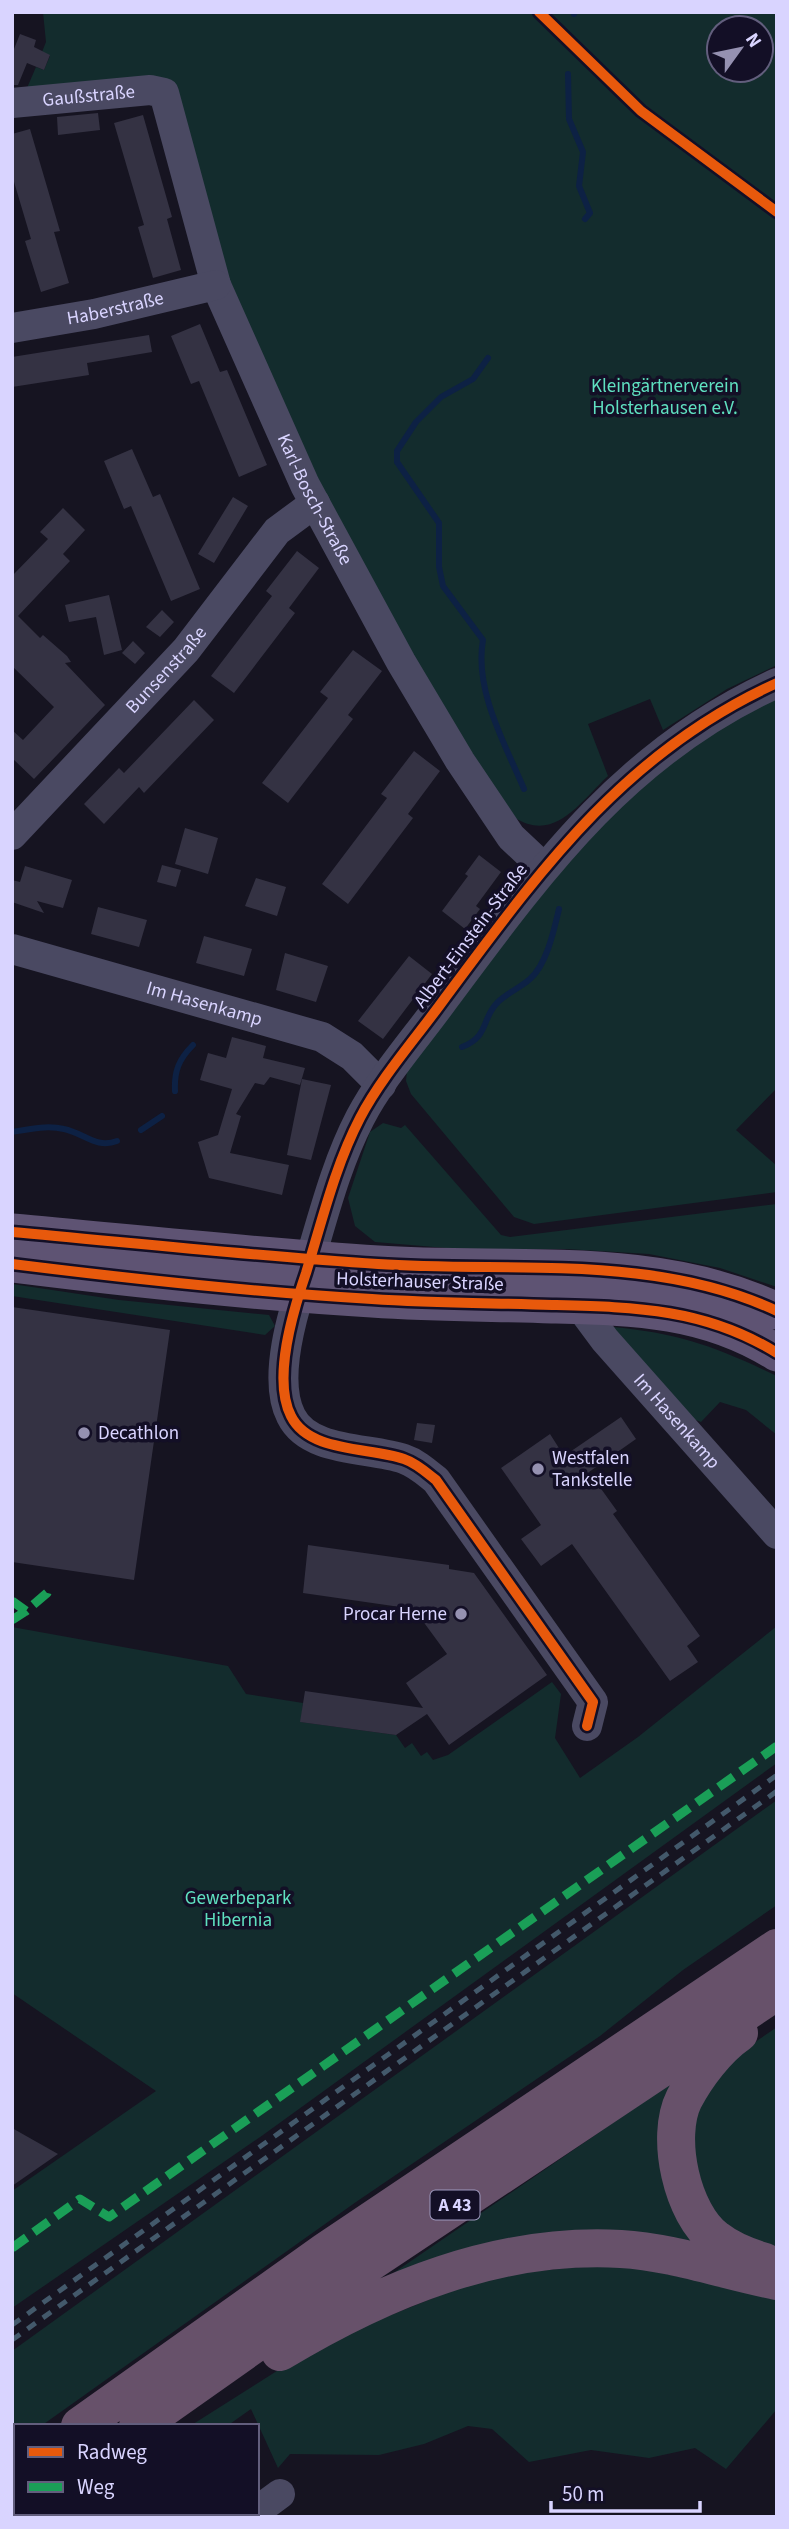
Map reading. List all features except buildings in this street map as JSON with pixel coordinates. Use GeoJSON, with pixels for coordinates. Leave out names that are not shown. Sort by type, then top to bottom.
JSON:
{"type":"FeatureCollection","features":[{"type":"Feature","properties":{"kind":"highway","name":"A 43"},"geometry":{"type":"LineString","coordinates":[[83,2424],[326,2251],[777,1948]]}},
{"type":"Feature","properties":{"kind":"highway","name":"A 43"},"geometry":{"type":"LineString","coordinates":[[141,2424],[366,2264],[777,1991]]}},
{"type":"Feature","properties":{"kind":"highway"},"geometry":{"type":"LineString","coordinates":[[777,2007],[730,2038],[705,2067],[682,2101],[677,2152],[681,2180],[692,2211],[715,2239],[745,2256],[777,2266]]}},
{"type":"Feature","properties":{"kind":"highway"},"geometry":{"type":"LineString","coordinates":[[161,2424],[174,2421],[243,2374],[353,2311],[482,2261],[559,2250],[622,2249],[689,2260],[777,2281]]}},
{"type":"Feature","properties":{"kind":"main road","name":"Holsterhauser Straße"},"geometry":{"type":"LineString","coordinates":[[12,1233],[379,1264],[647,1275],[711,1287],[777,1311]]}},
{"type":"Feature","properties":{"kind":"main road","name":"Holsterhauser Straße"},"geometry":{"type":"LineString","coordinates":[[12,1264],[299,1294],[660,1309],[717,1325],[777,1353]]}},
{"type":"Feature","properties":{"kind":"street","name":"Gaußstraße"},"geometry":{"type":"LineString","coordinates":[[12,103],[150,90],[164,93]]}},
{"type":"Feature","properties":{"kind":"street","name":"Karl-Bosch-Straße"},"geometry":{"type":"LineString","coordinates":[[164,93],[216,285],[315,503],[401,662],[460,761],[511,837],[544,868]]}},
{"type":"Feature","properties":{"kind":"street","name":"Haberstraße"},"geometry":{"type":"LineString","coordinates":[[12,328],[94,314],[216,285]]}},
{"type":"Feature","properties":{"kind":"street","name":"Bunsenstraße"},"geometry":{"type":"LineString","coordinates":[[12,835],[186,649],[277,531],[315,503]]}},
{"type":"Feature","properties":{"kind":"street","name":"Albert-Einstein-Straße"},"geometry":{"type":"LineString","coordinates":[[587,1726],[593,1702],[436,1480],[407,1459],[322,1441],[306,1434],[294,1422],[283,1391],[287,1343],[310,1258],[348,1145],[364,1111],[381,1085],[544,868],[609,797],[659,752],[709,718],[777,682]]}},
{"type":"Feature","properties":{"kind":"street","name":"Im Hasenkamp"},"geometry":{"type":"LineString","coordinates":[[12,949],[322,1037],[352,1056],[381,1085]]}},
{"type":"Feature","properties":{"kind":"street","name":"Im Hasenkamp"},"geometry":{"type":"LineString","coordinates":[[579,1305],[605,1340],[777,1534]]}},
{"type":"Feature","properties":{"kind":"green space","name":"Kleingärtnerverein Holsterhausen e.V."},"geometry":{"type":"Polygon","coordinates":[[[43,12],[777,12],[777,665],[727,689],[663,730],[650,699],[588,724],[608,776],[576,808],[554,823],[542,826],[528,824],[514,817],[509,822],[368,586],[256,354],[212,231],[173,92],[27,88],[36,67],[44,70],[50,56],[42,52],[46,42],[43,12]]]}},
{"type":"Feature","properties":{"kind":"green space"},"geometry":{"type":"Polygon","coordinates":[[[777,695],[777,1088],[736,1130],[777,1166],[777,1192],[534,1224],[514,1217],[411,1094],[406,1081],[407,1071],[569,855],[679,753],[777,695]]]}},
{"type":"Feature","properties":{"kind":"green space"},"geometry":{"type":"Polygon","coordinates":[[[383,1123],[401,1128],[405,1125],[501,1235],[510,1237],[777,1204],[777,1287],[720,1268],[649,1254],[566,1249],[458,1249],[375,1242],[355,1226],[348,1198],[370,1132],[383,1123]]]}},
{"type":"Feature","properties":{"kind":"green space"},"geometry":{"type":"Polygon","coordinates":[[[12,1284],[119,1300],[269,1315],[275,1326],[265,1335],[12,1296],[12,1284]]]}},
{"type":"Feature","properties":{"kind":"green space"},"geometry":{"type":"Polygon","coordinates":[[[612,1327],[678,1337],[735,1357],[777,1376],[777,1435],[746,1410],[720,1402],[701,1422],[691,1418],[612,1327]]]}},
{"type":"Feature","properties":{"kind":"green space","name":"Gewerbepark Hibernia"},"geometry":{"type":"Polygon","coordinates":[[[777,1626],[777,1763],[263,2135],[12,2308],[12,2191],[156,2091],[12,1993],[12,1627],[228,1666],[246,1694],[303,1703],[301,1722],[396,1735],[405,1748],[412,1743],[421,1756],[427,1752],[433,1760],[448,1755],[552,1682],[561,1694],[555,1738],[580,1778],[638,1737],[777,1626]]]}},
{"type":"Feature","properties":{"kind":"green space"},"geometry":{"type":"Polygon","coordinates":[[[777,1800],[777,1905],[683,1970],[600,2036],[356,2202],[44,2424],[14,2424],[12,2447],[12,2351],[777,1800]]]}},
{"type":"Feature","properties":{"kind":"green space"},"geometry":{"type":"Polygon","coordinates":[[[777,2027],[777,2254],[714,2220],[688,2146],[705,2088],[748,2047],[777,2027]]]}},
{"type":"Feature","properties":{"kind":"green space"},"geometry":{"type":"Polygon","coordinates":[[[686,2073],[691,2227],[689,2255],[370,2289],[686,2073]]]}},
{"type":"Feature","properties":{"kind":"green space"},"geometry":{"type":"Polygon","coordinates":[[[628,2266],[777,2297],[777,2409],[726,2469],[695,2448],[649,2458],[591,2450],[529,2462],[492,2429],[468,2426],[424,2444],[379,2455],[290,2454],[278,2468],[251,2409],[230,2424],[193,2424],[321,2343],[506,2269],[628,2266]]]}},
{"type":"Feature","properties":{"kind":"waterway"},"geometry":{"type":"LineString","coordinates":[[568,74],[569,119],[583,152],[579,186],[590,213],[585,219]]}},
{"type":"Feature","properties":{"kind":"waterway"},"geometry":{"type":"LineString","coordinates":[[488,358],[473,379],[441,397],[416,422],[397,451],[397,462],[439,523],[439,567],[443,586],[483,640],[481,659],[487,697],[500,735],[524,789]]}},
{"type":"Feature","properties":{"kind":"waterway"},"geometry":{"type":"LineString","coordinates":[[462,1047],[477,1038],[498,1002],[536,973],[549,946],[559,909]]}},
{"type":"Feature","properties":{"kind":"waterway"},"geometry":{"type":"LineString","coordinates":[[175,1091],[178,1066],[193,1045]]}},
{"type":"Feature","properties":{"kind":"waterway"},"geometry":{"type":"LineString","coordinates":[[141,1130],[162,1116]]}},
{"type":"Feature","properties":{"kind":"waterway"},"geometry":{"type":"LineString","coordinates":[[12,1132],[58,1128],[96,1142],[117,1141]]}},
{"type":"Feature","properties":{"kind":"railway"},"geometry":{"type":"LineString","coordinates":[[12,2325],[777,1775]]}},
{"type":"Feature","properties":{"kind":"railway"},"geometry":{"type":"LineString","coordinates":[[12,2340],[777,1791]]}},
{"type":"Feature","properties":{"kind":"marked path"},"geometry":{"type":"LineString","coordinates":[[12,1601],[26,1611],[47,1593],[49,1586]]}},
{"type":"Feature","properties":{"kind":"marked path"},"geometry":{"type":"LineString","coordinates":[[12,1620],[26,1611]]}},
{"type":"Feature","properties":{"kind":"marked path"},"geometry":{"type":"LineString","coordinates":[[12,2248],[80,2199],[109,2217],[777,1746]]}},
{"type":"Feature","properties":{"kind":"cycle path"},"geometry":{"type":"LineString","coordinates":[[539,12],[641,111],[777,212]]}},
{"type":"Feature","properties":{"kind":"cycle path"},"geometry":{"type":"LineString","coordinates":[[587,1726],[593,1702],[436,1480],[417,1465],[404,1459],[326,1443],[311,1437],[300,1428],[291,1416],[286,1401],[286,1345],[295,1306],[343,1155],[369,1102],[400,1057],[516,904],[590,818],[631,779],[675,743],[723,711],[777,683]]}},
{"type":"Feature","properties":{"kind":"cycle path"},"geometry":{"type":"LineString","coordinates":[[12,1232],[378,1264],[581,1269],[632,1273],[681,1280],[730,1293],[777,1311]]}},
{"type":"Feature","properties":{"kind":"cycle path"},"geometry":{"type":"LineString","coordinates":[[12,1264],[192,1285],[327,1296],[640,1309],[723,1327],[777,1353]]}},
{"type":"Feature","properties":{"kind":"place","name":"Decathlon"},"geometry":{"type":"Point","coordinates":[84,1433]}},
{"type":"Feature","properties":{"kind":"place","name":"Westfalen Tankstelle"},"geometry":{"type":"Point","coordinates":[538,1469]}},
{"type":"Feature","properties":{"kind":"place","name":"Procar Herne"},"geometry":{"type":"Point","coordinates":[461,1614]}}]}
